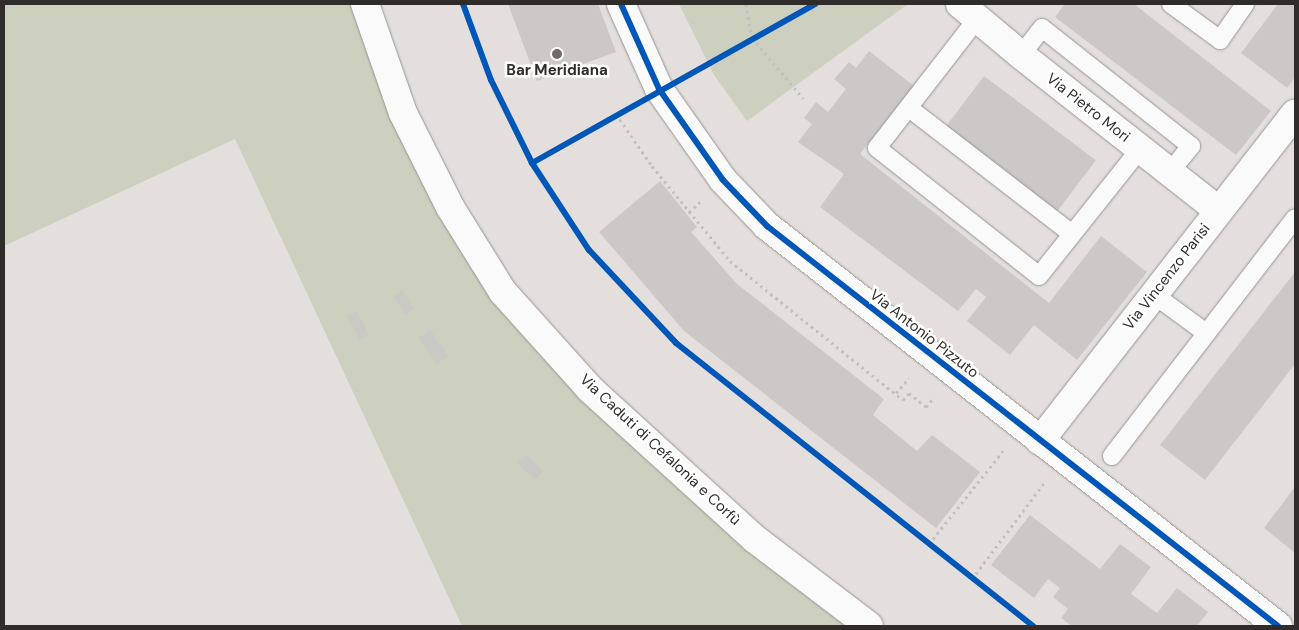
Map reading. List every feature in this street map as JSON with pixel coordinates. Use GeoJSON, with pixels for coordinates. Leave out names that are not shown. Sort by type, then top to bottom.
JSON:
{"type":"FeatureCollection","features":[{"type":"Feature","properties":{"kind":"street","name":"Via Caduti di Cefalonia e Corfù"},"geometry":{"type":"LineString","coordinates":[[365,4],[403,113],[450,207],[503,292],[590,389],[756,539],[869,626]]}},
{"type":"Feature","properties":{"kind":"street","name":"Via Antonio Pizzuto"},"geometry":{"type":"LineString","coordinates":[[621,4],[659,89],[723,180],[767,226],[1278,626]]}},
{"type":"Feature","properties":{"kind":"street","name":"Via Pietro Mori"},"geometry":{"type":"LineString","coordinates":[[968,12],[1020,56],[1218,210]]}},
{"type":"Feature","properties":{"kind":"street","name":"Via Vincenzo Parisi"},"geometry":{"type":"LineString","coordinates":[[1040,440],[1218,210],[1295,114]]}},
{"type":"Feature","properties":{"kind":"lane"},"geometry":{"type":"LineString","coordinates":[[1171,4],[1220,40],[1245,4]]}},
{"type":"Feature","properties":{"kind":"lane"},"geometry":{"type":"LineString","coordinates":[[968,12],[909,108],[877,148],[1040,276],[1140,149]]}},
{"type":"Feature","properties":{"kind":"lane"},"geometry":{"type":"LineString","coordinates":[[1020,56],[1042,28],[1191,146],[1170,172]]}},
{"type":"Feature","properties":{"kind":"lane"},"geometry":{"type":"LineString","coordinates":[[909,108],[1072,234]]}},
{"type":"Feature","properties":{"kind":"lane"},"geometry":{"type":"LineString","coordinates":[[1112,456],[1295,218]]}},
{"type":"Feature","properties":{"kind":"lane"},"geometry":{"type":"LineString","coordinates":[[1153,294],[1206,333]]}},
{"type":"Feature","properties":{"kind":"path"},"geometry":{"type":"LineString","coordinates":[[746,4],[752,38],[804,98]]}},
{"type":"Feature","properties":{"kind":"path"},"geometry":{"type":"LineString","coordinates":[[744,42],[760,34]]}},
{"type":"Feature","properties":{"kind":"path"},"geometry":{"type":"LineString","coordinates":[[608,119],[659,89]]}},
{"type":"Feature","properties":{"kind":"path"},"geometry":{"type":"LineString","coordinates":[[616,114],[689,212],[730,262],[903,400],[909,393],[926,407],[936,395],[930,390]]}},
{"type":"Feature","properties":{"kind":"path"},"geometry":{"type":"LineString","coordinates":[[689,212],[699,203]]}},
{"type":"Feature","properties":{"kind":"path"},"geometry":{"type":"LineString","coordinates":[[896,393],[908,380]]}},
{"type":"Feature","properties":{"kind":"path"},"geometry":{"type":"LineString","coordinates":[[929,544],[1009,443]]}},
{"type":"Feature","properties":{"kind":"path"},"geometry":{"type":"LineString","coordinates":[[972,579],[1049,476]]}},
{"type":"Feature","properties":{"kind":"path"},"geometry":{"type":"LineString","coordinates":[[921,538],[936,550]]}},
{"type":"Feature","properties":{"kind":"path"},"geometry":{"type":"LineString","coordinates":[[965,573],[980,585]]}},
{"type":"Feature","properties":{"kind":"green space"},"geometry":{"type":"Polygon","coordinates":[[[4,4],[365,4],[505,294],[869,626],[462,626],[235,139],[4,246],[4,4]]]}},
{"type":"Feature","properties":{"kind":"green space"},"geometry":{"type":"Polygon","coordinates":[[[679,4],[908,4],[747,121],[714,75],[679,4]]]}},
{"type":"Feature","properties":{"kind":"building"},"geometry":{"type":"Polygon","coordinates":[[[508,4],[598,4],[616,52],[537,81],[508,4]]]}},
{"type":"Feature","properties":{"kind":"building"},"geometry":{"type":"Polygon","coordinates":[[[1065,4],[1134,4],[1271,111],[1236,155],[1055,17],[1065,4]]]}},
{"type":"Feature","properties":{"kind":"building"},"geometry":{"type":"Polygon","coordinates":[[[1278,4],[1295,4],[1295,77],[1287,88],[1241,53],[1278,4]]]}},
{"type":"Feature","properties":{"kind":"building"},"geometry":{"type":"Polygon","coordinates":[[[869,51],[914,86],[860,154],[1049,303],[1101,236],[1147,272],[1077,360],[1034,325],[1010,355],[967,321],[986,297],[976,289],[958,311],[820,207],[844,174],[798,142],[812,124],[804,118],[816,102],[828,112],[846,89],[834,79],[849,62],[856,68],[869,51]]]}},
{"type":"Feature","properties":{"kind":"building"},"geometry":{"type":"Polygon","coordinates":[[[984,76],[1096,160],[1057,211],[945,127],[984,76]]]}},
{"type":"Feature","properties":{"kind":"building"},"geometry":{"type":"Polygon","coordinates":[[[660,181],[697,227],[691,232],[737,284],[884,399],[873,415],[917,451],[932,435],[980,472],[936,528],[684,331],[599,232],[660,181]]]}},
{"type":"Feature","properties":{"kind":"building"},"geometry":{"type":"Polygon","coordinates":[[[1295,272],[1295,364],[1205,480],[1160,445],[1295,272]]]}},
{"type":"Feature","properties":{"kind":"building"},"geometry":{"type":"Polygon","coordinates":[[[402,290],[414,308],[405,314],[393,296],[402,290]]]}},
{"type":"Feature","properties":{"kind":"building"},"geometry":{"type":"Polygon","coordinates":[[[357,311],[369,335],[359,340],[347,316],[357,311]]]}},
{"type":"Feature","properties":{"kind":"building"},"geometry":{"type":"Polygon","coordinates":[[[430,330],[448,356],[437,364],[419,338],[430,330]]]}},
{"type":"Feature","properties":{"kind":"building"},"geometry":{"type":"Polygon","coordinates":[[[525,454],[543,471],[535,480],[517,463],[525,454]]]}},
{"type":"Feature","properties":{"kind":"building"},"geometry":{"type":"Polygon","coordinates":[[[1295,487],[1295,553],[1264,528],[1295,487]]]}},
{"type":"Feature","properties":{"kind":"building"},"geometry":{"type":"Polygon","coordinates":[[[1030,515],[1100,569],[1120,544],[1151,567],[1131,594],[1157,613],[1177,588],[1208,612],[1197,626],[1072,626],[1061,618],[1068,609],[1053,597],[1060,588],[1048,579],[1034,598],[991,565],[1030,515]]]}},
{"type":"Feature","properties":{"kind":"cycle path"},"geometry":{"type":"LineString","coordinates":[[463,4],[491,80],[532,163],[589,250],[676,343],[1033,626]]}},
{"type":"Feature","properties":{"kind":"cycle path"},"geometry":{"type":"LineString","coordinates":[[621,4],[659,89],[723,180],[767,226],[1278,626]]}},
{"type":"Feature","properties":{"kind":"cycle path"},"geometry":{"type":"LineString","coordinates":[[532,163],[815,4]]}},
{"type":"Feature","properties":{"kind":"place","name":"Bar Meridiana"},"geometry":{"type":"Point","coordinates":[557,54]}}]}
